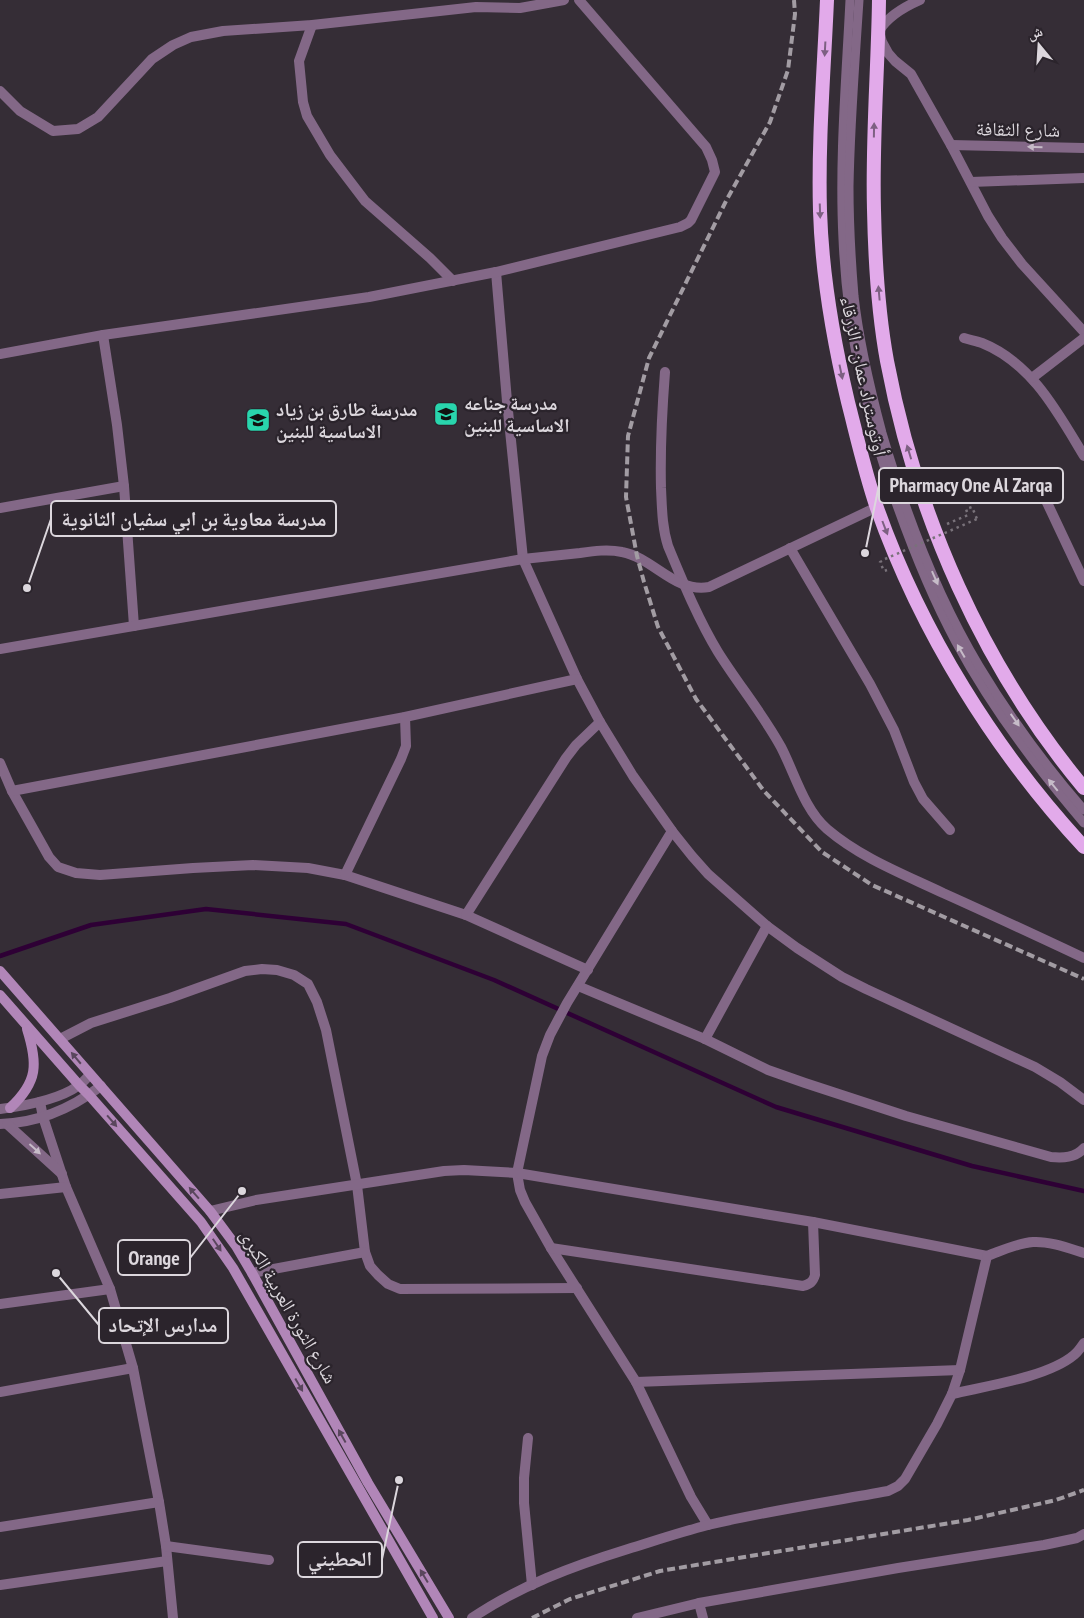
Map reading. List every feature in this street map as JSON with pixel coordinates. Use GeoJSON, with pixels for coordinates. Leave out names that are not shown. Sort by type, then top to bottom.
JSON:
{"type":"FeatureCollection","features":[{"type":"Feature","properties":{"kind":"highway","name":"أوتوستراد عمان - الزرقاء"},"geometry":{"type":"LineString","coordinates":[[827,0],[820,154],[820,213],[823,252],[828,302],[842,377],[861,454],[877,507],[917,600],[935,636],[968,692],[998,740],[1084,848]]}},
{"type":"Feature","properties":{"kind":"highway","name":"أوتوستراد عمان - الزرقاء"},"geometry":{"type":"LineString","coordinates":[[879,0],[873,170],[876,260],[886,358],[898,411],[914,471],[934,530],[962,593],[999,665],[1022,703],[1046,739],[1084,788]]}},
{"type":"Feature","properties":{"kind":"main road","name":"شارع الثورة العربية الكبرى"},"geometry":{"type":"LineString","coordinates":[[0,972],[210,1211],[236,1246],[368,1483],[449,1618]]}},
{"type":"Feature","properties":{"kind":"main road","name":"شارع الثورة العربية الكبرى"},"geometry":{"type":"LineString","coordinates":[[0,995],[200,1222],[220,1248],[433,1618]]}},
{"type":"Feature","properties":{"kind":"main road"},"geometry":{"type":"LineString","coordinates":[[5,1108],[21,1097],[33,1074],[35,1060],[25,1023]]}},
{"type":"Feature","properties":{"kind":"street"},"geometry":{"type":"LineString","coordinates":[[0,90],[20,110],[53,131],[78,129],[98,117],[152,59],[173,44],[191,36],[223,31],[312,25],[476,7],[520,8],[564,0]]}},
{"type":"Feature","properties":{"kind":"street"},"geometry":{"type":"LineString","coordinates":[[0,354],[103,335],[369,297],[496,272],[685,225],[691,220],[715,172],[712,160],[706,148],[579,0]]}},
{"type":"Feature","properties":{"kind":"street"},"geometry":{"type":"LineString","coordinates":[[920,0],[884,23],[879,31],[882,42],[888,53],[910,74],[951,144],[988,216],[1002,238],[1022,264],[1084,332]]}},
{"type":"Feature","properties":{"kind":"street"},"geometry":{"type":"LineString","coordinates":[[312,25],[299,61],[303,102],[307,116],[330,154],[366,202],[430,258],[453,281]]}},
{"type":"Feature","properties":{"kind":"street","name":"شارع الثقافة"},"geometry":{"type":"LineString","coordinates":[[951,144],[1084,148]]}},
{"type":"Feature","properties":{"kind":"street"},"geometry":{"type":"LineString","coordinates":[[971,182],[1084,178]]}},
{"type":"Feature","properties":{"kind":"street"},"geometry":{"type":"LineString","coordinates":[[496,272],[507,410],[523,559],[577,679],[600,722],[633,776],[672,831],[708,874],[767,926],[797,948],[842,977],[1035,1067],[1060,1082],[1084,1100]]}},
{"type":"Feature","properties":{"kind":"street"},"geometry":{"type":"LineString","coordinates":[[103,335],[124,486],[134,626]]}},
{"type":"Feature","properties":{"kind":"street"},"geometry":{"type":"LineString","coordinates":[[964,338],[982,343],[1002,353],[1032,378],[1049,400],[1084,456]]}},
{"type":"Feature","properties":{"kind":"street"},"geometry":{"type":"LineString","coordinates":[[1032,378],[1084,338]]}},
{"type":"Feature","properties":{"kind":"street"},"geometry":{"type":"LineString","coordinates":[[665,372],[660,449],[662,517],[668,546],[684,585],[718,651],[772,731],[817,818],[826,828],[849,846],[888,867],[1084,958]]}},
{"type":"Feature","properties":{"kind":"street"},"geometry":{"type":"LineString","coordinates":[[0,508],[124,486]]}},
{"type":"Feature","properties":{"kind":"street"},"geometry":{"type":"LineString","coordinates":[[1042,492],[1084,581]]}},
{"type":"Feature","properties":{"kind":"street"},"geometry":{"type":"LineString","coordinates":[[0,649],[523,559],[608,550],[637,556],[669,578],[684,585],[701,588],[709,587],[877,507]]}},
{"type":"Feature","properties":{"kind":"street"},"geometry":{"type":"LineString","coordinates":[[790,548],[886,714],[923,799],[950,830]]}},
{"type":"Feature","properties":{"kind":"street"},"geometry":{"type":"LineString","coordinates":[[12,792],[405,717],[577,679]]}},
{"type":"Feature","properties":{"kind":"street"},"geometry":{"type":"LineString","coordinates":[[345,875],[406,746],[405,717]]}},
{"type":"Feature","properties":{"kind":"street"},"geometry":{"type":"LineString","coordinates":[[466,915],[566,758],[576,745],[600,722]]}},
{"type":"Feature","properties":{"kind":"street"},"geometry":{"type":"LineString","coordinates":[[0,763],[12,792],[49,857],[58,867],[76,873],[100,875],[253,865],[308,868],[345,875],[466,915],[588,970]]}},
{"type":"Feature","properties":{"kind":"street"},"geometry":{"type":"LineString","coordinates":[[672,831],[567,1003],[550,1035],[542,1056],[517,1173],[520,1190],[525,1202],[551,1248],[636,1382],[687,1489],[708,1525]]}},
{"type":"Feature","properties":{"kind":"street"},"geometry":{"type":"LineString","coordinates":[[705,1039],[767,926]]}},
{"type":"Feature","properties":{"kind":"street"},"geometry":{"type":"LineString","coordinates":[[60,1040],[91,1023],[170,998],[245,971],[277,970],[294,975],[308,984],[317,1002],[326,1030],[357,1185],[365,1252],[370,1266],[378,1275],[388,1284],[400,1289],[577,1288]]}},
{"type":"Feature","properties":{"kind":"street"},"geometry":{"type":"LineString","coordinates":[[578,986],[705,1039],[768,1070],[804,1083],[992,1141],[1051,1157],[1072,1156],[1084,1148]]}},
{"type":"Feature","properties":{"kind":"street"},"geometry":{"type":"LineString","coordinates":[[5,1108],[40,1102],[79,1085],[90,1075]]}},
{"type":"Feature","properties":{"kind":"street"},"geometry":{"type":"LineString","coordinates":[[4,1124],[43,1118],[89,1095],[101,1086]]}},
{"type":"Feature","properties":{"kind":"street"},"geometry":{"type":"LineString","coordinates":[[40,1102],[43,1118],[66,1186],[110,1289],[133,1368],[159,1502],[166,1546],[173,1618]]}},
{"type":"Feature","properties":{"kind":"street"},"geometry":{"type":"LineString","coordinates":[[4,1124],[62,1174]]}},
{"type":"Feature","properties":{"kind":"street"},"geometry":{"type":"LineString","coordinates":[[210,1211],[256,1200],[444,1171],[464,1170],[517,1173],[813,1222],[987,1256],[1025,1243],[1035,1242],[1065,1247],[1084,1253]]}},
{"type":"Feature","properties":{"kind":"street"},"geometry":{"type":"LineString","coordinates":[[0,1194],[66,1186]]}},
{"type":"Feature","properties":{"kind":"street"},"geometry":{"type":"LineString","coordinates":[[551,1248],[803,1286],[809,1285],[815,1275],[813,1222]]}},
{"type":"Feature","properties":{"kind":"street"},"geometry":{"type":"LineString","coordinates":[[252,1273],[365,1252]]}},
{"type":"Feature","properties":{"kind":"street"},"geometry":{"type":"LineString","coordinates":[[472,1618],[532,1585],[575,1566],[708,1525],[888,1491],[898,1486],[910,1470],[937,1424],[952,1394],[960,1370],[987,1256]]}},
{"type":"Feature","properties":{"kind":"street"},"geometry":{"type":"LineString","coordinates":[[0,1304],[110,1289]]}},
{"type":"Feature","properties":{"kind":"street"},"geometry":{"type":"LineString","coordinates":[[952,1394],[1020,1378],[1066,1362],[1076,1354],[1084,1343]]}},
{"type":"Feature","properties":{"kind":"street"},"geometry":{"type":"LineString","coordinates":[[0,1392],[133,1368]]}},
{"type":"Feature","properties":{"kind":"street"},"geometry":{"type":"LineString","coordinates":[[636,1382],[960,1370]]}},
{"type":"Feature","properties":{"kind":"street"},"geometry":{"type":"LineString","coordinates":[[528,1438],[524,1478],[524,1503],[532,1585]]}},
{"type":"Feature","properties":{"kind":"street"},"geometry":{"type":"LineString","coordinates":[[0,1527],[159,1502]]}},
{"type":"Feature","properties":{"kind":"street"},"geometry":{"type":"LineString","coordinates":[[637,1618],[699,1604],[1082,1539]]}},
{"type":"Feature","properties":{"kind":"street"},"geometry":{"type":"LineString","coordinates":[[166,1546],[269,1560]]}},
{"type":"Feature","properties":{"kind":"street"},"geometry":{"type":"LineString","coordinates":[[0,1585],[167,1561]]}},
{"type":"Feature","properties":{"kind":"street"},"geometry":{"type":"LineString","coordinates":[[699,1604],[703,1618]]}},
{"type":"Feature","properties":{"kind":"lane"},"geometry":{"type":"LineString","coordinates":[[850,0],[842,141],[843,240],[851,329],[860,377],[880,454],[929,589],[956,642],[991,701],[1041,771],[1084,823]]}},
{"type":"Feature","properties":{"kind":"lane"},"geometry":{"type":"LineString","coordinates":[[859,0],[850,144],[851,241],[855,298],[861,339],[880,426],[917,536],[936,580],[974,656],[1026,737],[1084,810]]}},
{"type":"Feature","properties":{"kind":"path"},"geometry":{"type":"LineString","coordinates":[[884,572],[880,562],[977,519],[972,507],[966,509],[968,515],[934,530]]}},
{"type":"Feature","properties":{"kind":"waterway"},"geometry":{"type":"LineString","coordinates":[[0,956],[91,925],[206,909],[346,924],[494,980],[776,1107],[972,1166],[1084,1191]]}},
{"type":"Feature","properties":{"kind":"railway"},"geometry":{"type":"LineString","coordinates":[[794,0],[795,14],[788,70],[770,122],[726,201],[649,358],[628,436],[626,497],[644,582],[658,627],[696,699],[764,791],[822,852],[872,885],[1084,979]]}},
{"type":"Feature","properties":{"kind":"railway"},"geometry":{"type":"LineString","coordinates":[[532,1618],[570,1599],[660,1571],[968,1520],[1056,1500],[1084,1490]]}},
{"type":"Feature","properties":{"kind":"place","name":"مدرسة جناعه الاساسية للبنين"},"geometry":{"type":"Point","coordinates":[446,414]}},
{"type":"Feature","properties":{"kind":"place","name":"مدرسة طارق بن زياد الاساسية للبنين"},"geometry":{"type":"Point","coordinates":[258,420]}},
{"type":"Feature","properties":{"kind":"place","name":"Pharmacy One Al Zarqa"},"geometry":{"type":"Point","coordinates":[865,553]}},
{"type":"Feature","properties":{"kind":"place","name":"مدرسة معاوية بن ابي سفيان الثانوية"},"geometry":{"type":"Point","coordinates":[27,588]}},
{"type":"Feature","properties":{"kind":"place","name":"Orange"},"geometry":{"type":"Point","coordinates":[242,1191]}},
{"type":"Feature","properties":{"kind":"place","name":"مدارس الإتحاد"},"geometry":{"type":"Point","coordinates":[56,1273]}},
{"type":"Feature","properties":{"kind":"place","name":"الحطيني"},"geometry":{"type":"Point","coordinates":[399,1480]}}]}
